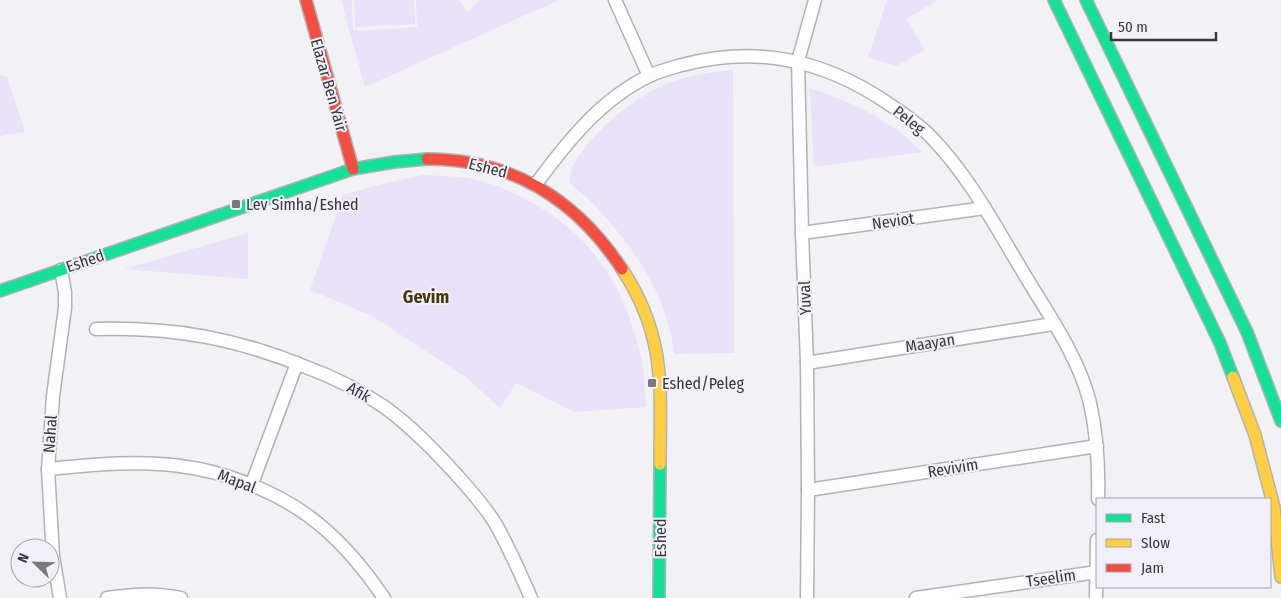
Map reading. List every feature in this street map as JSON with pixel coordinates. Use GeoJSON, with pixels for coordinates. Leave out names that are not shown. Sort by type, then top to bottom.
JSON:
{"type":"FeatureCollection","features":[{"type":"Feature","properties":{"kind":"main road","name":"Elazar Ben Yair"},"geometry":{"type":"LineString","coordinates":[[306,0],[353,169]]}},
{"type":"Feature","properties":{"kind":"main road"},"geometry":{"type":"LineString","coordinates":[[1054,0],[1220,344],[1255,436],[1266,475],[1274,507],[1281,577]]}},
{"type":"Feature","properties":{"kind":"main road"},"geometry":{"type":"LineString","coordinates":[[1086,0],[1247,332],[1281,421]]}},
{"type":"Feature","properties":{"kind":"main road","name":"Eshed"},"geometry":{"type":"LineString","coordinates":[[0,291],[353,169],[400,161],[436,159],[464,161],[514,174],[536,184],[567,205],[602,240],[635,288],[648,316],[657,353],[660,388],[659,598]]}},
{"type":"Feature","properties":{"kind":"street"},"geometry":{"type":"LineString","coordinates":[[615,0],[649,76]]}},
{"type":"Feature","properties":{"kind":"street","name":"Yuval"},"geometry":{"type":"LineString","coordinates":[[807,598],[807,363],[798,61],[815,0]]}},
{"type":"Feature","properties":{"kind":"street","name":"Peleg"},"geometry":{"type":"LineString","coordinates":[[536,184],[555,158],[594,114],[617,96],[649,76],[701,59],[740,55],[798,61],[840,76],[871,92],[913,121],[930,136],[956,165],[985,208],[1053,324],[1060,332],[1089,402],[1097,446],[1098,498]]}},
{"type":"Feature","properties":{"kind":"street","name":"Neviot"},"geometry":{"type":"LineString","coordinates":[[802,234],[985,208]]}},
{"type":"Feature","properties":{"kind":"street","name":"Nahal"},"geometry":{"type":"LineString","coordinates":[[60,598],[53,556],[48,469],[53,396],[65,308],[61,270]]}},
{"type":"Feature","properties":{"kind":"street","name":"Maayan"},"geometry":{"type":"LineString","coordinates":[[807,363],[1053,324]]}},
{"type":"Feature","properties":{"kind":"street","name":"Afik"},"geometry":{"type":"LineString","coordinates":[[96,330],[129,328],[194,334],[242,344],[297,363],[350,386],[383,406],[442,458],[471,491],[494,523],[517,565],[531,598]]}},
{"type":"Feature","properties":{"kind":"street"},"geometry":{"type":"LineString","coordinates":[[251,486],[297,363]]}},
{"type":"Feature","properties":{"kind":"street","name":"Revivim"},"geometry":{"type":"LineString","coordinates":[[808,490],[1097,446]]}},
{"type":"Feature","properties":{"kind":"street","name":"Mapal"},"geometry":{"type":"LineString","coordinates":[[48,469],[102,464],[180,466],[213,472],[251,486],[275,496],[307,515],[340,543],[372,580],[384,598]]}},
{"type":"Feature","properties":{"kind":"street"},"geometry":{"type":"LineString","coordinates":[[1096,572],[1096,598]]}},
{"type":"Feature","properties":{"kind":"street","name":"Tseelim"},"geometry":{"type":"LineString","coordinates":[[916,598],[1096,572]]}},
{"type":"Feature","properties":{"kind":"street"},"geometry":{"type":"LineString","coordinates":[[107,598],[157,594],[181,598]]}},
{"type":"Feature","properties":{"kind":"shaded area"},"geometry":{"type":"Polygon","coordinates":[[[341,0],[352,0],[353,29],[358,31],[417,27],[416,0],[459,0],[467,12],[480,0],[559,0],[365,87],[341,0]]]}},
{"type":"Feature","properties":{"kind":"shaded area"},"geometry":{"type":"Polygon","coordinates":[[[354,0],[414,0],[415,24],[355,27],[354,0]]]}},
{"type":"Feature","properties":{"kind":"shaded area"},"geometry":{"type":"Polygon","coordinates":[[[887,0],[938,0],[906,19],[925,50],[896,66],[868,57],[887,0]]]}},
{"type":"Feature","properties":{"kind":"shaded area"},"geometry":{"type":"Polygon","coordinates":[[[733,70],[734,353],[674,354],[671,333],[665,313],[648,276],[612,225],[595,205],[570,182],[570,173],[582,152],[603,128],[642,97],[669,83],[685,78],[733,70]]]}},
{"type":"Feature","properties":{"kind":"shaded area"},"geometry":{"type":"Polygon","coordinates":[[[0,75],[7,77],[25,132],[0,136],[0,75]]]}},
{"type":"Feature","properties":{"kind":"shaded area"},"geometry":{"type":"Polygon","coordinates":[[[810,88],[865,110],[902,134],[922,152],[814,167],[810,88]]]}},
{"type":"Feature","properties":{"kind":"shaded area"},"geometry":{"type":"Polygon","coordinates":[[[422,175],[467,178],[485,182],[510,192],[556,218],[591,250],[617,289],[627,310],[642,364],[646,407],[574,412],[516,383],[500,408],[467,378],[372,316],[310,290],[343,195],[422,175]]]}},
{"type":"Feature","properties":{"kind":"shaded area"},"geometry":{"type":"Polygon","coordinates":[[[248,233],[248,279],[124,269],[248,233]]]}},
{"type":"Feature","properties":{"kind":"traffic: fast"},"geometry":{"type":"LineString","coordinates":[[1054,0],[1220,343],[1233,377]]}},
{"type":"Feature","properties":{"kind":"traffic: fast"},"geometry":{"type":"LineString","coordinates":[[1086,0],[1247,332],[1281,421]]}},
{"type":"Feature","properties":{"kind":"traffic: fast"},"geometry":{"type":"LineString","coordinates":[[0,291],[353,169],[427,159]]}},
{"type":"Feature","properties":{"kind":"traffic: fast"},"geometry":{"type":"LineString","coordinates":[[659,598],[660,464]]}},
{"type":"Feature","properties":{"kind":"traffic: slow"},"geometry":{"type":"LineString","coordinates":[[622,269],[637,294],[654,341],[660,387],[660,464]]}},
{"type":"Feature","properties":{"kind":"traffic: slow"},"geometry":{"type":"LineString","coordinates":[[1233,377],[1255,435],[1274,507],[1281,577]]}},
{"type":"Feature","properties":{"kind":"traffic: jam"},"geometry":{"type":"LineString","coordinates":[[306,0],[353,169]]}},
{"type":"Feature","properties":{"kind":"traffic: jam"},"geometry":{"type":"LineString","coordinates":[[427,159],[458,161],[486,166],[513,175],[539,188],[562,203],[584,222],[604,244],[622,269]]}},
{"type":"Feature","properties":{"kind":"place","name":"Lev Simha/Eshed"},"geometry":{"type":"Point","coordinates":[236,204]}},
{"type":"Feature","properties":{"kind":"place","name":"Eshed/Peleg"},"geometry":{"type":"Point","coordinates":[652,383]}},
{"type":"Feature","properties":{"kind":"district","name":"Gevim"},"geometry":{"type":"Point","coordinates":[426,297]}}]}
